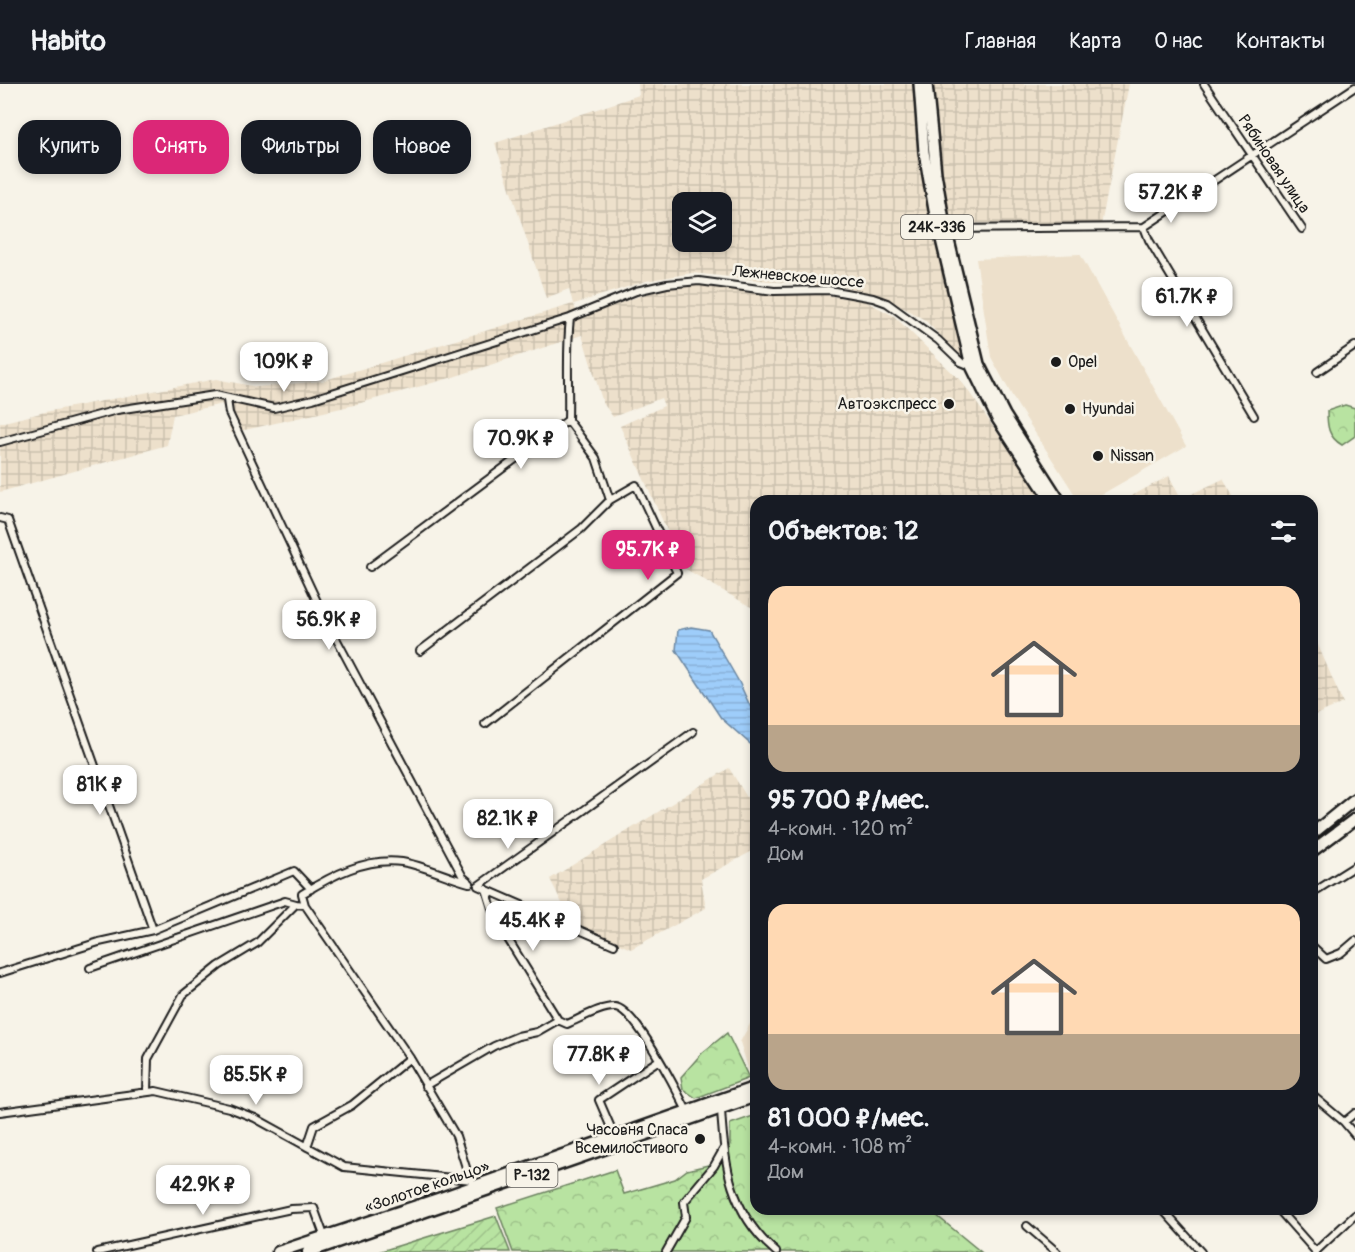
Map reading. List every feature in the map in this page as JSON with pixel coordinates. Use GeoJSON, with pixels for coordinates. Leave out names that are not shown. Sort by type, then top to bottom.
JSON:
{"type":"FeatureCollection","features":[{"type":"Feature","properties":{"kind":"highway"},"geometry":{"type":"LineString","coordinates":[[1318,829],[1355,800]]}},
{"type":"Feature","properties":{"kind":"highway"},"geometry":{"type":"LineString","coordinates":[[1318,847],[1355,819]]}},
{"type":"Feature","properties":{"kind":"highway","name":"«Золотое кольцо»"},"geometry":{"type":"LineString","coordinates":[[278,1252],[325,1238],[750,1089]]}},
{"type":"Feature","properties":{"kind":"highway","name":"«Золотое кольцо»"},"geometry":{"type":"LineString","coordinates":[[308,1252],[750,1098]]}},
{"type":"Feature","properties":{"kind":"main road","name":"24К-336"},"geometry":{"type":"LineString","coordinates":[[919,84],[924,152],[934,210],[975,365],[998,419],[1047,495]]}},
{"type":"Feature","properties":{"kind":"main road","name":"24К-336"},"geometry":{"type":"LineString","coordinates":[[927,84],[936,173],[975,365],[1056,495]]}},
{"type":"Feature","properties":{"kind":"street","name":"Рябиновая улица"},"geometry":{"type":"LineString","coordinates":[[1204,84],[1302,229]]}},
{"type":"Feature","properties":{"kind":"street"},"geometry":{"type":"LineString","coordinates":[[946,229],[1144,228],[1355,86]]}},
{"type":"Feature","properties":{"kind":"street"},"geometry":{"type":"LineString","coordinates":[[1144,228],[1254,416]]}},
{"type":"Feature","properties":{"kind":"street","name":"Лежневское шоссе"},"geometry":{"type":"LineString","coordinates":[[0,442],[117,410],[215,395],[227,400],[274,408],[313,399],[570,318],[636,291],[667,284],[699,281],[774,291],[829,290],[887,303],[938,340],[961,362],[975,365]]}},
{"type":"Feature","properties":{"kind":"street"},"geometry":{"type":"LineString","coordinates":[[570,318],[566,357],[569,384],[568,420],[596,458],[610,500]]}},
{"type":"Feature","properties":{"kind":"street"},"geometry":{"type":"LineString","coordinates":[[1317,372],[1355,346]]}},
{"type":"Feature","properties":{"kind":"street"},"geometry":{"type":"LineString","coordinates":[[227,400],[229,413],[322,612],[463,877],[470,884]]}},
{"type":"Feature","properties":{"kind":"street"},"geometry":{"type":"LineString","coordinates":[[370,567],[568,420]]}},
{"type":"Feature","properties":{"kind":"street"},"geometry":{"type":"LineString","coordinates":[[420,651],[580,529],[610,500],[636,485],[677,573],[485,724]]}},
{"type":"Feature","properties":{"kind":"street"},"geometry":{"type":"LineString","coordinates":[[0,518],[8,520],[153,930]]}},
{"type":"Feature","properties":{"kind":"street"},"geometry":{"type":"LineString","coordinates":[[478,885],[693,732]]}},
{"type":"Feature","properties":{"kind":"street"},"geometry":{"type":"LineString","coordinates":[[470,1179],[456,1136],[410,1058],[305,905],[302,894],[352,868],[401,862],[478,885],[614,945]]}},
{"type":"Feature","properties":{"kind":"street"},"geometry":{"type":"LineString","coordinates":[[1318,888],[1355,866]]}},
{"type":"Feature","properties":{"kind":"street"},"geometry":{"type":"LineString","coordinates":[[0,974],[99,942],[153,930],[294,871],[311,889]]}},
{"type":"Feature","properties":{"kind":"street"},"geometry":{"type":"LineString","coordinates":[[486,889],[495,918],[558,1020],[567,1024],[614,1007],[623,1009],[659,1060],[687,1111]]}},
{"type":"Feature","properties":{"kind":"street"},"geometry":{"type":"LineString","coordinates":[[90,968],[285,901],[305,905]]}},
{"type":"Feature","properties":{"kind":"street"},"geometry":{"type":"LineString","coordinates":[[147,1091],[148,1059],[183,995],[219,966],[257,943],[296,903]]}},
{"type":"Feature","properties":{"kind":"street"},"geometry":{"type":"LineString","coordinates":[[1318,952],[1326,959],[1341,953],[1355,941]]}},
{"type":"Feature","properties":{"kind":"street"},"geometry":{"type":"LineString","coordinates":[[425,1086],[494,1046],[518,1036],[537,1032],[558,1020]]}},
{"type":"Feature","properties":{"kind":"street"},"geometry":{"type":"LineString","coordinates":[[307,1148],[314,1126],[352,1105],[410,1058]]}},
{"type":"Feature","properties":{"kind":"street"},"geometry":{"type":"LineString","coordinates":[[615,1137],[599,1100],[659,1060]]}},
{"type":"Feature","properties":{"kind":"street"},"geometry":{"type":"LineString","coordinates":[[0,1112],[156,1090],[229,1108],[255,1118],[344,1167],[470,1179],[499,1187]]}},
{"type":"Feature","properties":{"kind":"street"},"geometry":{"type":"LineString","coordinates":[[1318,1100],[1344,1122],[1355,1135]]}},
{"type":"Feature","properties":{"kind":"street"},"geometry":{"type":"LineString","coordinates":[[721,1108],[726,1168],[745,1216],[761,1240],[776,1252]]}},
{"type":"Feature","properties":{"kind":"street"},"geometry":{"type":"LineString","coordinates":[[1344,1122],[1355,1113]]}},
{"type":"Feature","properties":{"kind":"street"},"geometry":{"type":"LineString","coordinates":[[666,1252],[686,1217],[684,1202],[714,1166],[723,1150]]}},
{"type":"Feature","properties":{"kind":"street"},"geometry":{"type":"LineString","coordinates":[[97,1252],[291,1209],[314,1208],[325,1238]]}},
{"type":"Feature","properties":{"kind":"street"},"geometry":{"type":"LineString","coordinates":[[1167,1215],[1201,1252]]}},
{"type":"Feature","properties":{"kind":"street"},"geometry":{"type":"LineString","coordinates":[[1283,1215],[1316,1252],[1355,1215]]}},
{"type":"Feature","properties":{"kind":"street"},"geometry":{"type":"LineString","coordinates":[[1027,1226],[1057,1252]]}},
{"type":"Feature","properties":{"kind":"shaded area"},"geometry":{"type":"Polygon","coordinates":[[[638,84],[918,84],[924,164],[966,356],[962,359],[925,320],[884,297],[836,285],[818,286],[692,273],[646,281],[574,304],[578,318],[665,287],[701,285],[756,293],[826,295],[865,301],[894,316],[962,382],[1041,495],[750,495],[750,606],[684,568],[620,426],[664,406],[661,398],[613,417],[603,403],[582,335],[450,378],[350,406],[231,433],[222,404],[173,415],[167,445],[0,492],[0,423],[216,379],[257,387],[322,381],[573,304],[569,289],[546,298],[495,143],[639,95],[638,84]]]}},
{"type":"Feature","properties":{"kind":"shaded area"},"geometry":{"type":"Polygon","coordinates":[[[933,84],[1129,84],[1101,225],[950,223],[936,135],[933,84]]]}},
{"type":"Feature","properties":{"kind":"shaded area"},"geometry":{"type":"Polygon","coordinates":[[[1080,254],[1186,446],[1100,495],[1075,495],[1016,403],[991,357],[976,259],[1080,254]]]}},
{"type":"Feature","properties":{"kind":"shaded area"},"geometry":{"type":"Polygon","coordinates":[[[1169,476],[1179,495],[1133,495],[1169,476]]]}},
{"type":"Feature","properties":{"kind":"shaded area"},"geometry":{"type":"Polygon","coordinates":[[[1223,479],[1232,495],[1189,495],[1223,479]]]}},
{"type":"Feature","properties":{"kind":"shaded area"},"geometry":{"type":"Polygon","coordinates":[[[1318,645],[1343,703],[1318,714],[1318,645]]]}},
{"type":"Feature","properties":{"kind":"shaded area"},"geometry":{"type":"Polygon","coordinates":[[[729,768],[750,802],[750,852],[701,879],[706,908],[631,949],[573,925],[550,879],[729,768]]]}},
{"type":"Feature","properties":{"kind":"shaded area"},"geometry":{"type":"Polygon","coordinates":[[[750,1024],[749,1071],[740,1042],[750,1024]]]}},
{"type":"Feature","properties":{"kind":"green space"},"geometry":{"type":"Polygon","coordinates":[[[1345,405],[1355,408],[1355,436],[1342,445],[1329,431],[1327,411],[1345,405]]]}},
{"type":"Feature","properties":{"kind":"green space"},"geometry":{"type":"Polygon","coordinates":[[[727,1033],[749,1078],[696,1098],[683,1089],[681,1077],[702,1053],[727,1033]]]}},
{"type":"Feature","properties":{"kind":"green space"},"geometry":{"type":"Polygon","coordinates":[[[750,1117],[750,1215],[936,1215],[981,1252],[513,1252],[497,1208],[615,1170],[624,1194],[675,1179],[687,1170],[721,1162],[730,1147],[730,1124],[750,1117]]]}},
{"type":"Feature","properties":{"kind":"green space"},"geometry":{"type":"Polygon","coordinates":[[[496,1216],[510,1252],[378,1252],[496,1216]]]}},
{"type":"Feature","properties":{"kind":"water"},"geometry":{"type":"Polygon","coordinates":[[[691,627],[709,630],[750,706],[750,744],[721,718],[676,650],[678,630],[691,627]]]}},
{"type":"Feature","properties":{"kind":"place","name":"Opel"},"geometry":{"type":"Point","coordinates":[1056,362]}},
{"type":"Feature","properties":{"kind":"place","name":"Автоэкспресс"},"geometry":{"type":"Point","coordinates":[949,404]}},
{"type":"Feature","properties":{"kind":"place","name":"Hyundai"},"geometry":{"type":"Point","coordinates":[1070,409]}},
{"type":"Feature","properties":{"kind":"place","name":"Nissan"},"geometry":{"type":"Point","coordinates":[1098,456]}},
{"type":"Feature","properties":{"kind":"place","name":"Часовня Спаса Всемилостивого"},"geometry":{"type":"Point","coordinates":[700,1139]}}]}
